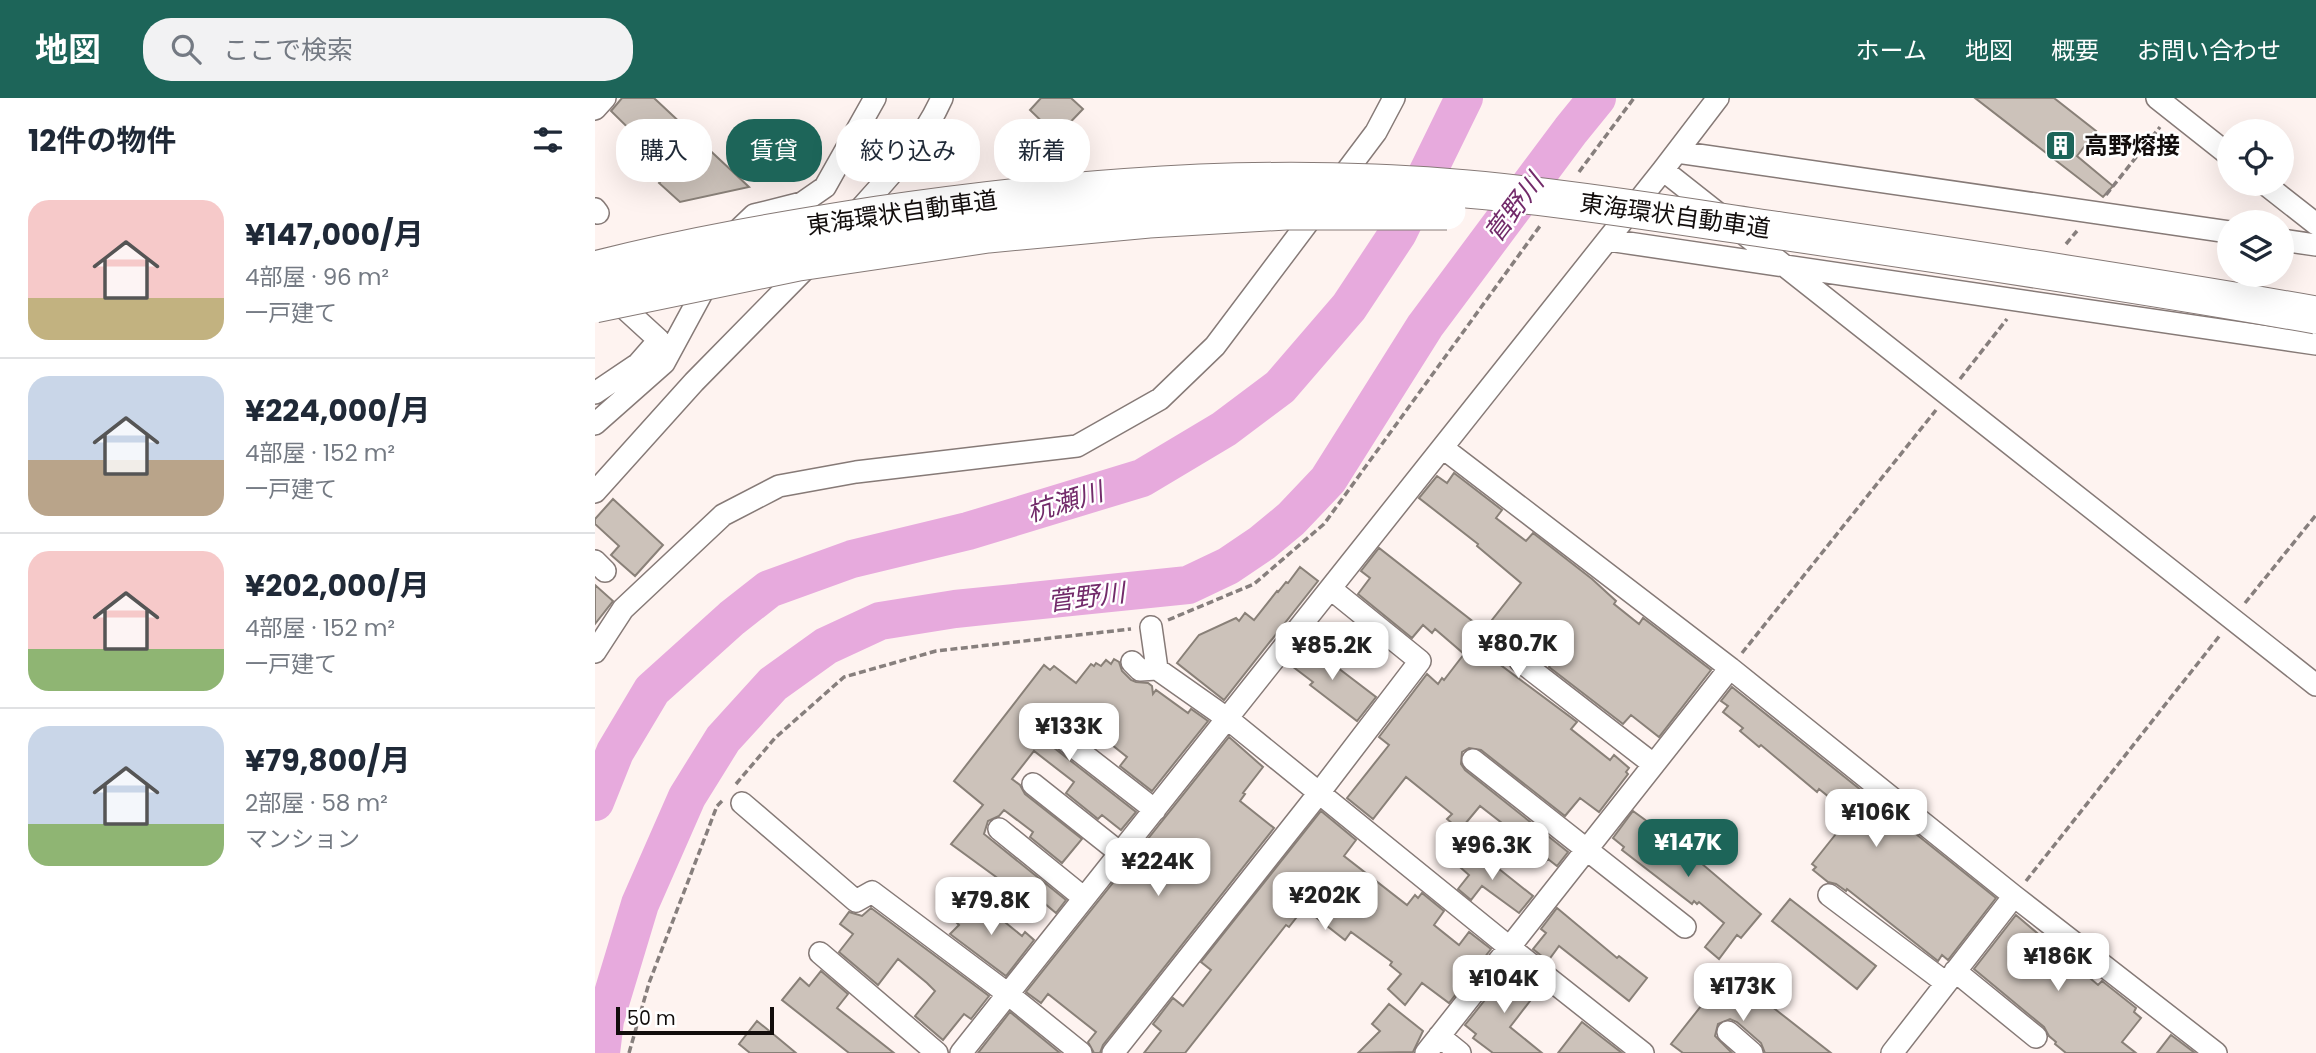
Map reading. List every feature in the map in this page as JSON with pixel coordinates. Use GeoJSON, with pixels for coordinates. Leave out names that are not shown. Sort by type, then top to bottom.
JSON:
{"type":"FeatureCollection","features":[{"type":"Feature","properties":{"kind":"highway","name":"東海環状自動車道"},"geometry":{"type":"LineString","coordinates":[[595,270],[800,227],[976,201],[1142,185],[1374,183],[1497,192],[1620,207],[1880,245],[2316,315]]}},
{"type":"Feature","properties":{"kind":"highway","name":"東海環状自動車道"},"geometry":{"type":"LineString","coordinates":[[595,304],[799,262],[988,234],[1149,219],[1286,211],[1493,211],[1880,245]]}},
{"type":"Feature","properties":{"kind":"street"},"geometry":{"type":"LineString","coordinates":[[595,109],[605,98]]}},
{"type":"Feature","properties":{"kind":"street"},"geometry":{"type":"LineString","coordinates":[[595,424],[664,363],[733,233],[754,215],[802,203],[825,187],[875,98]]}},
{"type":"Feature","properties":{"kind":"street"},"geometry":{"type":"LineString","coordinates":[[595,492],[694,382],[840,232],[912,150],[942,98]]}},
{"type":"Feature","properties":{"kind":"street"},"geometry":{"type":"LineString","coordinates":[[595,652],[623,610],[723,515],[779,486],[856,472],[1077,446],[1160,399],[1215,346],[1376,132],[1394,98]]}},
{"type":"Feature","properties":{"kind":"street"},"geometry":{"type":"LineString","coordinates":[[961,1053],[1718,98]]}},
{"type":"Feature","properties":{"kind":"street"},"geometry":{"type":"LineString","coordinates":[[2157,98],[2217,146]]}},
{"type":"Feature","properties":{"kind":"street"},"geometry":{"type":"LineString","coordinates":[[1677,152],[2217,230]]}},
{"type":"Feature","properties":{"kind":"street"},"geometry":{"type":"LineString","coordinates":[[1663,170],[2316,685]]}},
{"type":"Feature","properties":{"kind":"street"},"geometry":{"type":"LineString","coordinates":[[2281,196],[2316,224]]}},
{"type":"Feature","properties":{"kind":"street"},"geometry":{"type":"LineString","coordinates":[[1608,240],[2316,344]]}},
{"type":"Feature","properties":{"kind":"street"},"geometry":{"type":"LineString","coordinates":[[2294,242],[2316,245]]}},
{"type":"Feature","properties":{"kind":"street"},"geometry":{"type":"LineString","coordinates":[[595,281],[659,340],[638,364],[595,393]]}},
{"type":"Feature","properties":{"kind":"street"},"geometry":{"type":"LineString","coordinates":[[1443,448],[1730,668],[2014,896],[2216,1053]]}},
{"type":"Feature","properties":{"kind":"street"},"geometry":{"type":"LineString","coordinates":[[1113,1053],[1420,661],[1331,589]]}},
{"type":"Feature","properties":{"kind":"street"},"geometry":{"type":"LineString","coordinates":[[1151,627],[1157,669]]}},
{"type":"Feature","properties":{"kind":"street"},"geometry":{"type":"LineString","coordinates":[[1520,661],[1653,764]]}},
{"type":"Feature","properties":{"kind":"street"},"geometry":{"type":"LineString","coordinates":[[1132,662],[1140,670],[1157,669],[1228,719],[1643,1053]]}},
{"type":"Feature","properties":{"kind":"street"},"geometry":{"type":"LineString","coordinates":[[1426,1053],[1730,668]]}},
{"type":"Feature","properties":{"kind":"street"},"geometry":{"type":"LineString","coordinates":[[1038,719],[1155,810]]}},
{"type":"Feature","properties":{"kind":"street"},"geometry":{"type":"LineString","coordinates":[[1473,760],[1685,927]]}},
{"type":"Feature","properties":{"kind":"street"},"geometry":{"type":"LineString","coordinates":[[1033,784],[1120,853]]}},
{"type":"Feature","properties":{"kind":"street"},"geometry":{"type":"LineString","coordinates":[[734,796],[856,901],[872,892],[1081,1053]]}},
{"type":"Feature","properties":{"kind":"street"},"geometry":{"type":"LineString","coordinates":[[999,829],[1084,898]]}},
{"type":"Feature","properties":{"kind":"street"},"geometry":{"type":"LineString","coordinates":[[1829,895],[2036,1037]]}},
{"type":"Feature","properties":{"kind":"street"},"geometry":{"type":"LineString","coordinates":[[1892,1053],[2014,896]]}},
{"type":"Feature","properties":{"kind":"street"},"geometry":{"type":"LineString","coordinates":[[820,953],[937,1053]]}},
{"type":"Feature","properties":{"kind":"street"},"geometry":{"type":"LineString","coordinates":[[1728,1032],[1752,1053]]}},
{"type":"Feature","properties":{"kind":"street"},"geometry":{"type":"LineString","coordinates":[[1439,1036],[1460,1053]]}},
{"type":"Feature","properties":{"kind":"path"},"geometry":{"type":"LineString","coordinates":[[1579,173],[1634,98]]}},
{"type":"Feature","properties":{"kind":"path"},"geometry":{"type":"LineString","coordinates":[[629,1053],[649,984],[717,806],[734,796],[775,738],[845,677],[936,651],[1151,627],[1254,583],[1324,524],[1548,216]]}},
{"type":"Feature","properties":{"kind":"path"},"geometry":{"type":"LineString","coordinates":[[1730,668],[1948,394]]}},
{"type":"Feature","properties":{"kind":"path"},"geometry":{"type":"LineString","coordinates":[[2014,896],[2316,515]]}},
{"type":"Feature","properties":{"kind":"building"},"geometry":{"type":"Polygon","coordinates":[[[622,98],[654,98],[676,119],[619,119],[611,111],[622,98]]]}},
{"type":"Feature","properties":{"kind":"building"},"geometry":{"type":"Polygon","coordinates":[[[1041,98],[1071,98],[1083,109],[1073,119],[1039,119],[1030,110],[1041,98]]]}},
{"type":"Feature","properties":{"kind":"building","name":"高野熔接"},"geometry":{"type":"Polygon","coordinates":[[[1975,98],[2054,98],[2096,131],[2077,156],[2113,186],[2103,197],[1975,98]]]}},
{"type":"Feature","properties":{"kind":"building"},"geometry":{"type":"Polygon","coordinates":[[[712,152],[726,165],[726,182],[744,182],[749,187],[680,202],[659,183],[712,182],[712,152]]]}},
{"type":"Feature","properties":{"kind":"building"},"geometry":{"type":"Polygon","coordinates":[[[1454,473],[1502,510],[1496,518],[1526,541],[1533,533],[1592,579],[1616,601],[1614,604],[1639,624],[1643,618],[1711,670],[1659,737],[1631,715],[1623,724],[1549,667],[1555,658],[1512,624],[1486,654],[1577,722],[1571,729],[1610,760],[1614,755],[1629,768],[1626,772],[1628,774],[1599,812],[1580,798],[1565,816],[1481,750],[1469,748],[1462,752],[1461,764],[1465,770],[1568,852],[1557,866],[1548,859],[1545,862],[1527,847],[1529,844],[1480,806],[1460,830],[1447,819],[1452,814],[1406,777],[1373,819],[1347,798],[1389,745],[1379,737],[1427,674],[1438,684],[1464,654],[1435,629],[1432,633],[1423,625],[1412,638],[1358,594],[1370,578],[1361,571],[1379,548],[1484,630],[1521,583],[1477,546],[1478,544],[1419,498],[1437,476],[1447,483],[1454,473]]]}},
{"type":"Feature","properties":{"kind":"building"},"geometry":{"type":"Polygon","coordinates":[[[613,499],[663,545],[635,576],[611,555],[619,546],[595,524],[595,519],[613,499]]]}},
{"type":"Feature","properties":{"kind":"building"},"geometry":{"type":"Polygon","coordinates":[[[1300,567],[1318,581],[1224,700],[1177,663],[1199,635],[1236,618],[1239,621],[1245,613],[1254,620],[1300,567]]]}},
{"type":"Feature","properties":{"kind":"building"},"geometry":{"type":"Polygon","coordinates":[[[595,585],[613,601],[595,624],[595,585]]]}},
{"type":"Feature","properties":{"kind":"building"},"geometry":{"type":"Polygon","coordinates":[[[1304,642],[1376,697],[1357,721],[1310,685],[1313,682],[1288,663],[1304,642]]]}},
{"type":"Feature","properties":{"kind":"building"},"geometry":{"type":"Polygon","coordinates":[[[1114,659],[1131,680],[1148,683],[1152,686],[1153,694],[1156,690],[1188,713],[1191,709],[1208,721],[1152,791],[1120,766],[1127,757],[1102,737],[1095,747],[1045,708],[1034,707],[1028,710],[1025,718],[1030,729],[1136,812],[1121,830],[1102,815],[1098,819],[1066,793],[1074,782],[1034,751],[1012,779],[1020,785],[1025,794],[1082,839],[1062,863],[1030,837],[1033,832],[1004,810],[999,816],[988,821],[984,834],[1066,900],[1056,913],[1044,903],[1039,909],[1004,880],[1003,882],[951,844],[983,805],[954,781],[1044,665],[1050,670],[1054,666],[1076,683],[1091,664],[1101,666],[1106,660],[1111,664],[1114,659]]]}},
{"type":"Feature","properties":{"kind":"building"},"geometry":{"type":"Polygon","coordinates":[[[1732,687],[1996,898],[1948,960],[1942,955],[1938,961],[1847,889],[1846,891],[1828,882],[1813,870],[1816,867],[1812,864],[1851,815],[1819,789],[1817,792],[1740,731],[1743,728],[1723,712],[1728,706],[1721,701],[1732,687]]]}},
{"type":"Feature","properties":{"kind":"building"},"geometry":{"type":"Polygon","coordinates":[[[1229,737],[1263,767],[1240,801],[1274,828],[1103,1045],[1100,1053],[1094,1053],[1088,1042],[1096,1032],[1048,994],[1041,1003],[1026,992],[1229,737]]]}},
{"type":"Feature","properties":{"kind":"building"},"geometry":{"type":"Polygon","coordinates":[[[1321,811],[1356,840],[1344,856],[1407,905],[1415,895],[1418,898],[1422,893],[1444,911],[1434,925],[1459,945],[1469,932],[1491,949],[1449,1003],[1422,983],[1405,1005],[1388,989],[1401,974],[1390,965],[1392,962],[1351,932],[1345,940],[1304,908],[1289,927],[1286,925],[1185,1053],[1144,1053],[1161,1031],[1153,1024],[1173,998],[1183,1006],[1211,970],[1201,962],[1321,811]]]}},
{"type":"Feature","properties":{"kind":"building"},"geometry":{"type":"Polygon","coordinates":[[[1633,811],[1681,846],[1761,914],[1741,938],[1737,935],[1719,959],[1705,947],[1724,923],[1699,902],[1697,904],[1694,901],[1692,904],[1622,850],[1624,847],[1613,838],[1633,811]]]}},
{"type":"Feature","properties":{"kind":"building"},"geometry":{"type":"Polygon","coordinates":[[[1474,849],[1533,896],[1519,913],[1482,886],[1471,900],[1458,889],[1469,875],[1460,867],[1474,849]]]}},
{"type":"Feature","properties":{"kind":"building"},"geometry":{"type":"Polygon","coordinates":[[[974,897],[1022,936],[1025,932],[1034,940],[1006,976],[950,934],[959,925],[955,921],[974,897]]]}},
{"type":"Feature","properties":{"kind":"building"},"geometry":{"type":"Polygon","coordinates":[[[1790,899],[1876,966],[1857,989],[1772,921],[1790,899]]]}},
{"type":"Feature","properties":{"kind":"building"},"geometry":{"type":"Polygon","coordinates":[[[871,908],[989,996],[971,1019],[964,1014],[943,1040],[915,1016],[935,991],[927,983],[898,959],[878,985],[839,952],[853,934],[840,924],[849,912],[862,916],[871,908]]]}},
{"type":"Feature","properties":{"kind":"building"},"geometry":{"type":"Polygon","coordinates":[[[1557,908],[1617,958],[1619,956],[1647,978],[1629,1001],[1559,946],[1548,961],[1533,949],[1546,933],[1541,929],[1557,908]]]}},
{"type":"Feature","properties":{"kind":"building"},"geometry":{"type":"Polygon","coordinates":[[[2016,915],[2098,985],[2102,981],[2136,1008],[2134,1012],[2141,1018],[2122,1042],[2136,1053],[2066,1053],[2055,1044],[2044,1027],[1974,969],[2016,915]]]}},
{"type":"Feature","properties":{"kind":"building"},"geometry":{"type":"Polygon","coordinates":[[[1512,966],[1540,988],[1510,1027],[1542,1053],[1493,1053],[1473,1038],[1476,1034],[1465,1025],[1512,966]]]}},
{"type":"Feature","properties":{"kind":"building"},"geometry":{"type":"Polygon","coordinates":[[[821,971],[848,994],[837,1008],[894,1053],[849,1053],[782,1000],[800,978],[809,986],[821,971]]]}},
{"type":"Feature","properties":{"kind":"building"},"geometry":{"type":"Polygon","coordinates":[[[1728,972],[1831,1053],[1765,1053],[1761,1043],[1730,1019],[1718,1024],[1715,1036],[1732,1053],[1683,1053],[1671,1044],[1728,972]]]}},
{"type":"Feature","properties":{"kind":"building"},"geometry":{"type":"Polygon","coordinates":[[[1389,1004],[1423,1031],[1413,1052],[1358,1053],[1380,1031],[1372,1024],[1389,1004]]]}},
{"type":"Feature","properties":{"kind":"building"},"geometry":{"type":"Polygon","coordinates":[[[1010,1012],[1060,1053],[978,1053],[1010,1012]]]}},
{"type":"Feature","properties":{"kind":"building"},"geometry":{"type":"Polygon","coordinates":[[[757,1021],[796,1053],[750,1053],[739,1044],[757,1021]]]}},
{"type":"Feature","properties":{"kind":"building"},"geometry":{"type":"Polygon","coordinates":[[[1582,1022],[1622,1053],[1558,1053],[1582,1022]]]}},
{"type":"Feature","properties":{"kind":"building"},"geometry":{"type":"Polygon","coordinates":[[[2171,1035],[2195,1053],[2157,1053],[2171,1035]]]}},
{"type":"Feature","properties":{"kind":"waterway","name":"杭瀬川"},"geometry":{"type":"LineString","coordinates":[[595,802],[615,752],[652,690],[732,618],[769,589],[852,559],[968,531],[1142,478],[1224,429],[1280,387],[1349,307],[1398,233],[1464,98]]}},
{"type":"Feature","properties":{"kind":"waterway","name":"菅野川"},"geometry":{"type":"LineString","coordinates":[[601,1053],[605,1020],[640,904],[687,797],[723,739],[773,684],[826,646],[880,621],[955,609],[1188,585],[1228,566],[1262,543],[1291,519],[1328,480],[1425,326],[1597,98]]}},
{"type":"Feature","properties":{"kind":"place","name":"高野熔接"},"geometry":{"type":"Point","coordinates":[2061,146]}}]}
